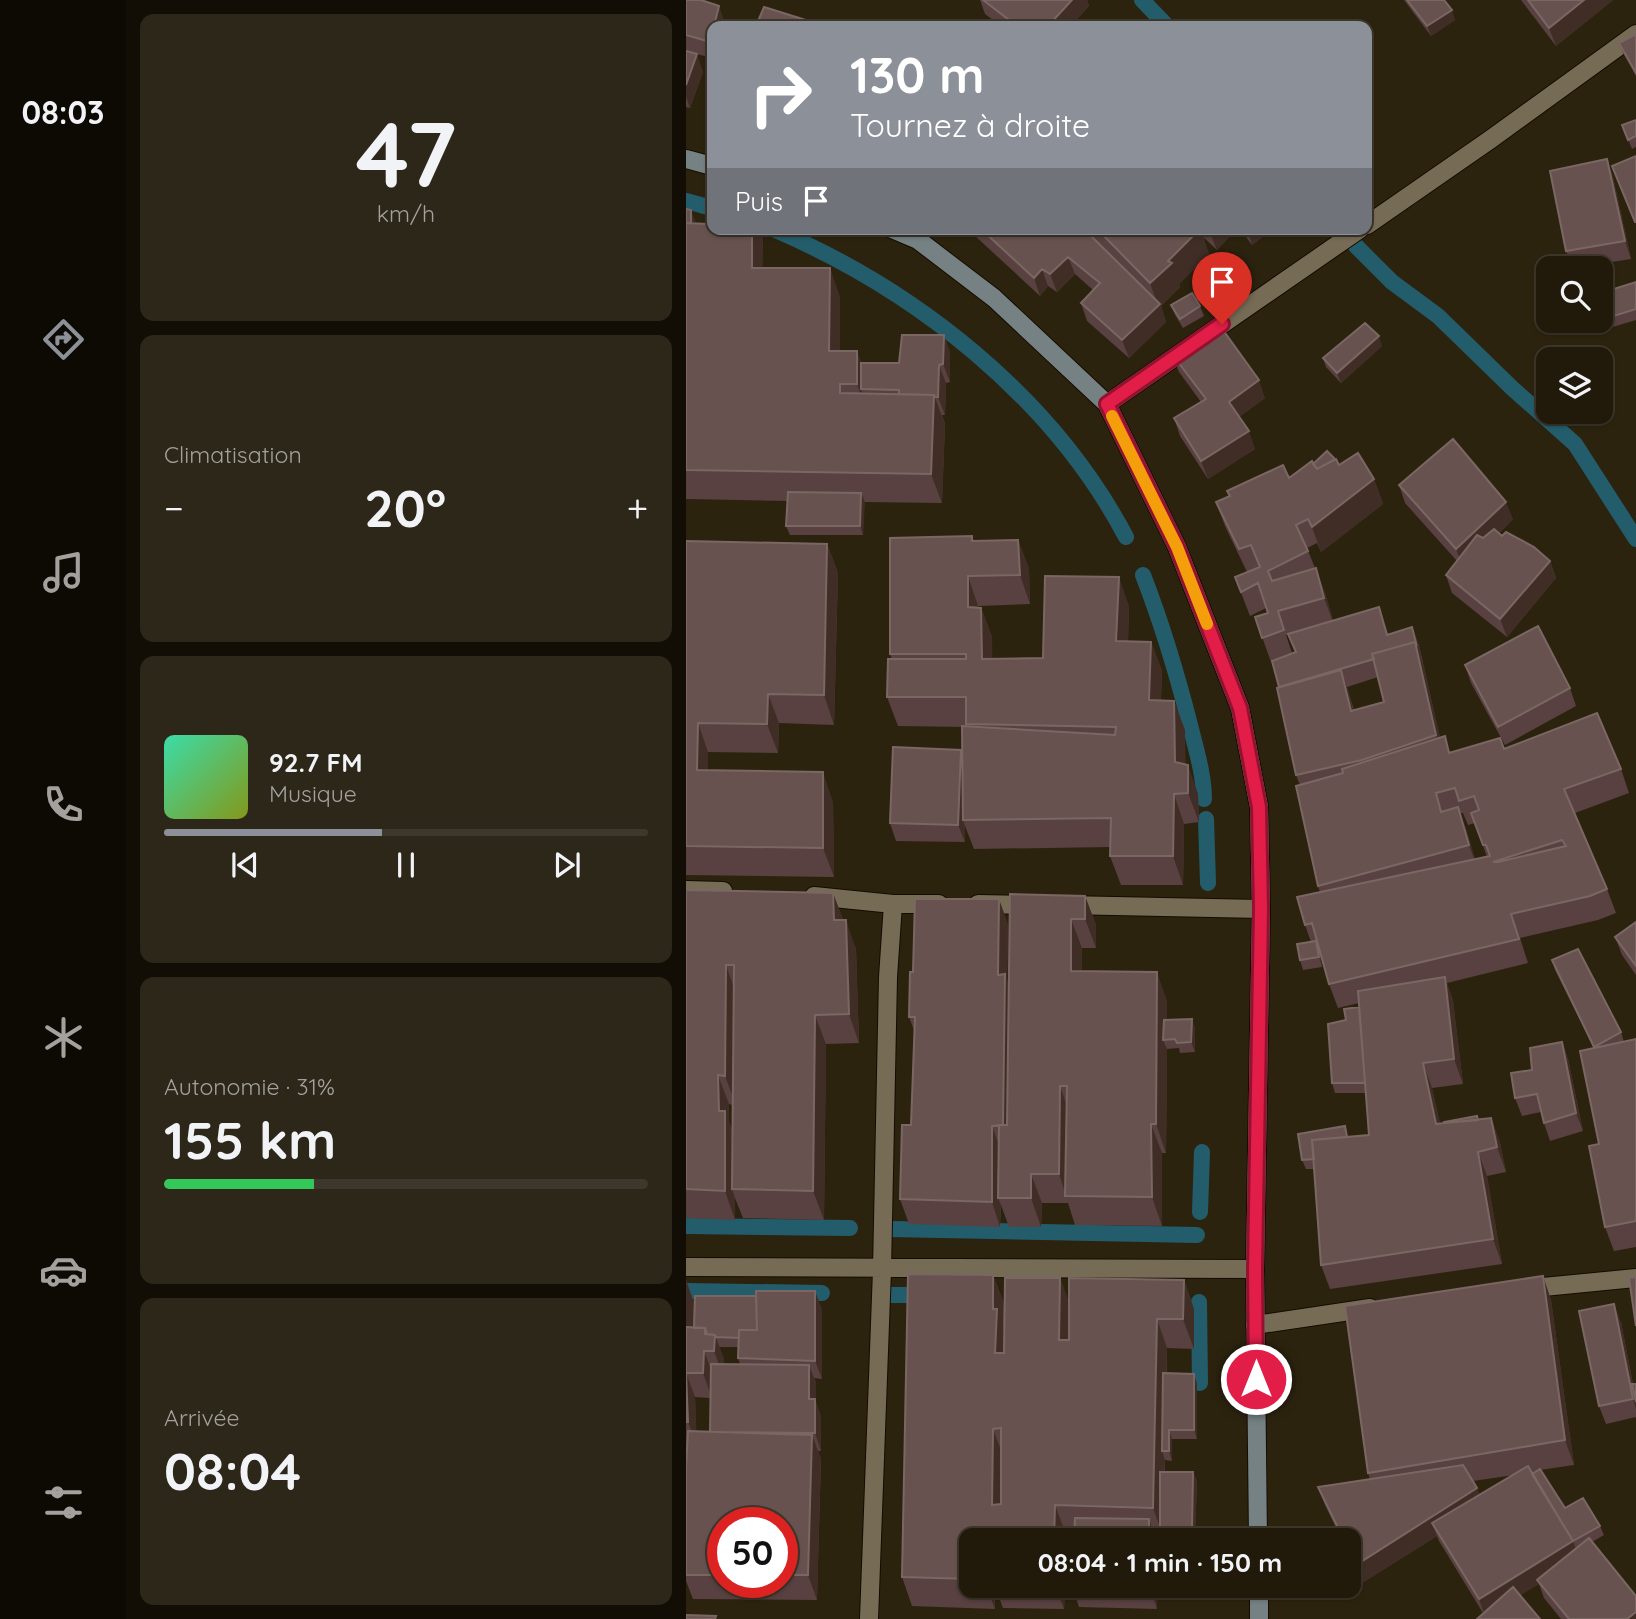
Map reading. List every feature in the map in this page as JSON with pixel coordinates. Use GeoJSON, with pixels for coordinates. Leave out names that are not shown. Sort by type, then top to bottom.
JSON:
{"type":"FeatureCollection","features":[{"type":"Feature","properties":{"kind":"main road"},"geometry":{"type":"LineString","coordinates":[[686,159],[707,165]]}},
{"type":"Feature","properties":{"kind":"main road"},"geometry":{"type":"LineString","coordinates":[[906,235],[918,240],[994,298],[1107,404],[1177,547],[1240,708],[1259,807],[1261,909],[1255,1269],[1258,1528]]}},
{"type":"Feature","properties":{"kind":"main road"},"geometry":{"type":"LineString","coordinates":[[1259,1598],[1259,1619]]}},
{"type":"Feature","properties":{"kind":"street"},"geometry":{"type":"LineString","coordinates":[[1372,222],[1492,139],[1636,34]]}},
{"type":"Feature","properties":{"kind":"street"},"geometry":{"type":"LineString","coordinates":[[1107,404],[1351,235]]}},
{"type":"Feature","properties":{"kind":"street"},"geometry":{"type":"LineString","coordinates":[[686,890],[741,892]]}},
{"type":"Feature","properties":{"kind":"street"},"geometry":{"type":"LineString","coordinates":[[796,895],[893,904],[1261,909]]}},
{"type":"Feature","properties":{"kind":"street"},"geometry":{"type":"LineString","coordinates":[[869,1619],[882,1270],[888,976],[893,904]]}},
{"type":"Feature","properties":{"kind":"street"},"geometry":{"type":"LineString","coordinates":[[686,1267],[882,1270],[1255,1269]]}},
{"type":"Feature","properties":{"kind":"street"},"geometry":{"type":"LineString","coordinates":[[1501,1292],[1636,1278]]}},
{"type":"Feature","properties":{"kind":"street"},"geometry":{"type":"LineString","coordinates":[[1255,1325],[1392,1305]]}},
{"type":"Feature","properties":{"kind":"building"},"geometry":{"type":"Polygon","coordinates":[[[686,0],[701,0],[719,6],[715,21],[707,21],[707,41],[686,35],[686,0]]]}},
{"type":"Feature","properties":{"kind":"building"},"geometry":{"type":"Polygon","coordinates":[[[983,0],[1072,0],[1053,21],[1010,21],[983,0]]]}},
{"type":"Feature","properties":{"kind":"building"},"geometry":{"type":"Polygon","coordinates":[[[1407,0],[1444,0],[1452,10],[1427,26],[1407,0]]]}},
{"type":"Feature","properties":{"kind":"building"},"geometry":{"type":"Polygon","coordinates":[[[1528,0],[1584,0],[1549,28],[1528,0]]]}},
{"type":"Feature","properties":{"kind":"building"},"geometry":{"type":"Polygon","coordinates":[[[764,7],[809,21],[758,21],[764,7]]]}},
{"type":"Feature","properties":{"kind":"building"},"geometry":{"type":"Polygon","coordinates":[[[1636,34],[1636,73],[1619,43],[1636,34]]]}},
{"type":"Feature","properties":{"kind":"building"},"geometry":{"type":"Polygon","coordinates":[[[686,51],[697,54],[686,85],[686,51]]]}},
{"type":"Feature","properties":{"kind":"building"},"geometry":{"type":"Polygon","coordinates":[[[1636,120],[1636,136],[1628,140],[1622,125],[1636,120]]]}},
{"type":"Feature","properties":{"kind":"building"},"geometry":{"type":"Polygon","coordinates":[[[1636,156],[1636,222],[1635,222],[1612,166],[1636,156]]]}},
{"type":"Feature","properties":{"kind":"building"},"geometry":{"type":"Polygon","coordinates":[[[1607,159],[1625,241],[1566,251],[1550,171],[1607,159]]]}},
{"type":"Feature","properties":{"kind":"building"},"geometry":{"type":"Polygon","coordinates":[[[686,209],[691,210],[691,223],[686,223],[686,209]]]}},
{"type":"Feature","properties":{"kind":"building"},"geometry":{"type":"Polygon","coordinates":[[[686,223],[707,224],[707,235],[752,235],[752,268],[830,268],[829,351],[857,351],[857,384],[840,384],[840,393],[934,395],[931,474],[686,470],[686,223]]]}},
{"type":"Feature","properties":{"kind":"building"},"geometry":{"type":"Polygon","coordinates":[[[987,235],[1090,235],[1160,304],[1122,340],[1081,303],[1100,283],[1068,257],[1050,274],[1042,269],[1034,278],[987,235]]]}},
{"type":"Feature","properties":{"kind":"building"},"geometry":{"type":"Polygon","coordinates":[[[1103,235],[1194,235],[1168,261],[1172,263],[1150,283],[1103,235]]]}},
{"type":"Feature","properties":{"kind":"building"},"geometry":{"type":"Polygon","coordinates":[[[1636,282],[1636,309],[1613,316],[1613,289],[1636,282]]]}},
{"type":"Feature","properties":{"kind":"building"},"geometry":{"type":"Polygon","coordinates":[[[1192,293],[1200,306],[1180,319],[1171,305],[1192,293]]]}},
{"type":"Feature","properties":{"kind":"building"},"geometry":{"type":"Polygon","coordinates":[[[1218,323],[1259,380],[1229,402],[1249,431],[1201,461],[1174,418],[1206,399],[1172,354],[1218,323]]]}},
{"type":"Feature","properties":{"kind":"building"},"geometry":{"type":"Polygon","coordinates":[[[1365,323],[1379,336],[1337,373],[1323,358],[1365,323]]]}},
{"type":"Feature","properties":{"kind":"building"},"geometry":{"type":"Polygon","coordinates":[[[902,335],[944,335],[938,397],[899,394],[899,390],[861,389],[861,363],[899,363],[902,335]]]}},
{"type":"Feature","properties":{"kind":"building"},"geometry":{"type":"Polygon","coordinates":[[[1453,439],[1506,502],[1456,549],[1399,485],[1453,439]]]}},
{"type":"Feature","properties":{"kind":"building"},"geometry":{"type":"Polygon","coordinates":[[[1327,451],[1335,459],[1317,469],[1313,464],[1327,451]]]}},
{"type":"Feature","properties":{"kind":"building"},"geometry":{"type":"Polygon","coordinates":[[[1358,453],[1374,479],[1312,527],[1308,519],[1296,525],[1308,551],[1268,571],[1272,581],[1316,568],[1324,598],[1278,611],[1284,630],[1262,638],[1255,617],[1268,613],[1258,583],[1241,592],[1235,577],[1260,567],[1251,545],[1239,549],[1216,502],[1230,496],[1227,491],[1283,465],[1289,478],[1312,461],[1317,469],[1336,459],[1339,465],[1358,453]]]}},
{"type":"Feature","properties":{"kind":"building"},"geometry":{"type":"Polygon","coordinates":[[[788,492],[861,493],[860,526],[786,526],[788,492]]]}},
{"type":"Feature","properties":{"kind":"building"},"geometry":{"type":"Polygon","coordinates":[[[1494,529],[1502,536],[1506,532],[1534,547],[1550,561],[1500,619],[1446,575],[1477,535],[1483,538],[1494,529]]]}},
{"type":"Feature","properties":{"kind":"building"},"geometry":{"type":"Polygon","coordinates":[[[972,536],[972,541],[1018,540],[1020,575],[968,576],[968,607],[981,608],[982,659],[1043,658],[1045,576],[1119,577],[1116,641],[1151,642],[1149,700],[1174,701],[1175,762],[1188,765],[1188,793],[1174,794],[1173,856],[1110,856],[1111,818],[963,820],[962,726],[1115,735],[1116,727],[966,724],[966,697],[887,697],[888,659],[966,659],[966,654],[890,654],[890,538],[972,536]]]}},
{"type":"Feature","properties":{"kind":"building"},"geometry":{"type":"Polygon","coordinates":[[[686,541],[827,544],[824,695],[768,694],[767,724],[698,723],[697,770],[823,772],[823,848],[686,846],[686,541]]]}},
{"type":"Feature","properties":{"kind":"building"},"geometry":{"type":"Polygon","coordinates":[[[1379,607],[1387,635],[1412,627],[1416,643],[1372,654],[1374,659],[1279,687],[1272,661],[1296,652],[1288,634],[1379,607]]]}},
{"type":"Feature","properties":{"kind":"building"},"geometry":{"type":"Polygon","coordinates":[[[1538,626],[1570,688],[1498,727],[1465,665],[1538,626]]]}},
{"type":"Feature","properties":{"kind":"building"},"geometry":{"type":"Polygon","coordinates":[[[1415,642],[1436,735],[1362,760],[1296,775],[1277,688],[1341,670],[1351,711],[1384,702],[1372,654],[1415,642]]]}},
{"type":"Feature","properties":{"kind":"building"},"geometry":{"type":"Polygon","coordinates":[[[1597,713],[1621,769],[1564,789],[1607,889],[1590,896],[1511,914],[1519,939],[1329,984],[1312,923],[1305,925],[1297,897],[1490,856],[1471,813],[1479,810],[1474,796],[1459,801],[1455,788],[1436,793],[1441,812],[1458,807],[1469,845],[1318,886],[1296,786],[1343,773],[1342,769],[1445,736],[1449,753],[1500,738],[1504,749],[1597,713]],[[1562,840],[1493,862],[1498,862],[1566,846],[1562,840]]]}},
{"type":"Feature","properties":{"kind":"building"},"geometry":{"type":"Polygon","coordinates":[[[893,747],[961,750],[958,825],[890,823],[893,747]]]}},
{"type":"Feature","properties":{"kind":"building"},"geometry":{"type":"Polygon","coordinates":[[[686,890],[833,893],[834,920],[846,920],[849,1014],[815,1015],[813,1191],[732,1189],[734,965],[726,965],[725,1076],[718,1075],[719,1111],[725,1111],[725,1191],[686,1189],[686,890]]]}},
{"type":"Feature","properties":{"kind":"building"},"geometry":{"type":"Polygon","coordinates":[[[1010,894],[1085,896],[1085,919],[1071,919],[1071,971],[1157,972],[1156,1124],[1151,1124],[1152,1197],[1065,1196],[1067,1086],[1060,1086],[1059,1174],[1031,1174],[1031,1198],[998,1198],[999,1125],[1007,1125],[1010,894]]]}},
{"type":"Feature","properties":{"kind":"building"},"geometry":{"type":"Polygon","coordinates":[[[915,899],[999,899],[998,975],[1005,974],[1003,1125],[992,1126],[992,1202],[900,1199],[902,1125],[911,1125],[915,1017],[909,1017],[915,899]]]}},
{"type":"Feature","properties":{"kind":"building"},"geometry":{"type":"Polygon","coordinates":[[[1636,922],[1636,966],[1615,937],[1636,922]]]}},
{"type":"Feature","properties":{"kind":"building"},"geometry":{"type":"Polygon","coordinates":[[[1316,941],[1319,957],[1300,960],[1297,944],[1316,941]]]}},
{"type":"Feature","properties":{"kind":"building"},"geometry":{"type":"Polygon","coordinates":[[[1578,949],[1621,1032],[1594,1047],[1552,960],[1578,949]]]}},
{"type":"Feature","properties":{"kind":"building"},"geometry":{"type":"Polygon","coordinates":[[[1445,977],[1454,1059],[1423,1063],[1436,1124],[1491,1118],[1497,1147],[1478,1152],[1493,1239],[1321,1265],[1312,1140],[1369,1135],[1358,991],[1445,977]]]}},
{"type":"Feature","properties":{"kind":"building"},"geometry":{"type":"Polygon","coordinates":[[[1359,1007],[1365,1083],[1332,1083],[1328,1024],[1346,1020],[1344,1009],[1359,1007]]]}},
{"type":"Feature","properties":{"kind":"building"},"geometry":{"type":"Polygon","coordinates":[[[1192,1019],[1191,1042],[1163,1040],[1164,1020],[1192,1019]]]}},
{"type":"Feature","properties":{"kind":"building"},"geometry":{"type":"Polygon","coordinates":[[[1636,1039],[1636,1221],[1605,1227],[1589,1146],[1599,1144],[1580,1051],[1636,1039]]]}},
{"type":"Feature","properties":{"kind":"building"},"geometry":{"type":"Polygon","coordinates":[[[1562,1042],[1576,1113],[1544,1123],[1537,1094],[1515,1098],[1511,1073],[1532,1070],[1530,1048],[1562,1042]]]}},
{"type":"Feature","properties":{"kind":"building"},"geometry":{"type":"Polygon","coordinates":[[[1477,1116],[1478,1120],[1444,1123],[1444,1122],[1477,1116]]]}},
{"type":"Feature","properties":{"kind":"building"},"geometry":{"type":"Polygon","coordinates":[[[1345,1126],[1347,1137],[1312,1140],[1314,1159],[1302,1160],[1298,1134],[1345,1126]]]}},
{"type":"Feature","properties":{"kind":"building"},"geometry":{"type":"Polygon","coordinates":[[[908,1274],[993,1275],[993,1309],[997,1309],[995,1353],[1004,1353],[1005,1278],[1060,1278],[1059,1340],[1069,1340],[1069,1278],[1184,1280],[1183,1319],[1157,1319],[1153,1508],[1055,1505],[1054,1528],[959,1528],[959,1579],[902,1577],[908,1274]],[[1001,1428],[993,1429],[992,1505],[1001,1504],[1001,1428]]]}},
{"type":"Feature","properties":{"kind":"building"},"geometry":{"type":"Polygon","coordinates":[[[1543,1276],[1565,1440],[1368,1473],[1345,1306],[1543,1276]]]}},
{"type":"Feature","properties":{"kind":"building"},"geometry":{"type":"Polygon","coordinates":[[[1636,1277],[1636,1326],[1629,1278],[1636,1277]]]}},
{"type":"Feature","properties":{"kind":"building"},"geometry":{"type":"Polygon","coordinates":[[[756,1291],[815,1291],[815,1361],[738,1358],[739,1330],[757,1330],[756,1291]]]}},
{"type":"Feature","properties":{"kind":"building"},"geometry":{"type":"Polygon","coordinates":[[[695,1296],[756,1296],[757,1330],[739,1330],[739,1338],[716,1337],[707,1334],[705,1328],[694,1328],[695,1296]]]}},
{"type":"Feature","properties":{"kind":"building"},"geometry":{"type":"Polygon","coordinates":[[[1614,1304],[1633,1399],[1599,1406],[1579,1311],[1614,1304]]]}},
{"type":"Feature","properties":{"kind":"building"},"geometry":{"type":"Polygon","coordinates":[[[686,1327],[705,1328],[705,1334],[715,1335],[714,1351],[704,1351],[703,1373],[686,1373],[686,1327]]]}},
{"type":"Feature","properties":{"kind":"building"},"geometry":{"type":"Polygon","coordinates":[[[711,1364],[809,1365],[809,1399],[815,1399],[815,1433],[710,1432],[711,1364]]]}},
{"type":"Feature","properties":{"kind":"building"},"geometry":{"type":"Polygon","coordinates":[[[686,1373],[688,1422],[686,1422],[686,1373]]]}},
{"type":"Feature","properties":{"kind":"building"},"geometry":{"type":"Polygon","coordinates":[[[1163,1373],[1194,1374],[1194,1430],[1169,1430],[1169,1451],[1162,1451],[1163,1373]]]}},
{"type":"Feature","properties":{"kind":"building"},"geometry":{"type":"Polygon","coordinates":[[[1632,1384],[1636,1384],[1636,1402],[1632,1384]]]}},
{"type":"Feature","properties":{"kind":"building"},"geometry":{"type":"Polygon","coordinates":[[[688,1431],[812,1435],[808,1575],[798,1575],[798,1507],[707,1507],[707,1575],[686,1575],[688,1431]]]}},
{"type":"Feature","properties":{"kind":"building"},"geometry":{"type":"Polygon","coordinates":[[[1463,1465],[1477,1488],[1361,1562],[1361,1528],[1338,1528],[1318,1487],[1463,1465]]]}},
{"type":"Feature","properties":{"kind":"building"},"geometry":{"type":"Polygon","coordinates":[[[1528,1466],[1573,1541],[1479,1599],[1432,1523],[1528,1466]]]}},
{"type":"Feature","properties":{"kind":"building"},"geometry":{"type":"Polygon","coordinates":[[[1540,1469],[1565,1508],[1583,1498],[1600,1526],[1573,1541],[1532,1474],[1540,1469]]]}},
{"type":"Feature","properties":{"kind":"building"},"geometry":{"type":"Polygon","coordinates":[[[1160,1472],[1193,1472],[1192,1528],[1160,1528],[1160,1472]]]}},
{"type":"Feature","properties":{"kind":"building"},"geometry":{"type":"Polygon","coordinates":[[[1075,1518],[1149,1519],[1149,1528],[1075,1528],[1075,1518]]]}},
{"type":"Feature","properties":{"kind":"building"},"geometry":{"type":"Polygon","coordinates":[[[1589,1538],[1636,1596],[1636,1612],[1627,1619],[1569,1619],[1537,1580],[1589,1538]]]}},
{"type":"Feature","properties":{"kind":"building"},"geometry":{"type":"Polygon","coordinates":[[[1513,1587],[1540,1619],[1477,1619],[1513,1587]]]}},
{"type":"Feature","properties":{"kind":"building"},"geometry":{"type":"Polygon","coordinates":[[[686,1615],[716,1616],[715,1619],[686,1619],[686,1615]]]}},
{"type":"Feature","properties":{"kind":"waterway"},"geometry":{"type":"LineString","coordinates":[[1142,0],[1162,21]]}},
{"type":"Feature","properties":{"kind":"waterway"},"geometry":{"type":"LineString","coordinates":[[686,201],[707,207]]}},
{"type":"Feature","properties":{"kind":"waterway"},"geometry":{"type":"LineString","coordinates":[[786,235],[878,283],[928,316],[975,353],[1019,394],[1060,438],[1095,486],[1126,537]]}},
{"type":"Feature","properties":{"kind":"waterway"},"geometry":{"type":"LineString","coordinates":[[1348,235],[1392,282],[1438,316],[1575,444],[1636,539]]}},
{"type":"Feature","properties":{"kind":"waterway"},"geometry":{"type":"LineString","coordinates":[[1143,575],[1185,706],[1203,781],[1204,799]]}},
{"type":"Feature","properties":{"kind":"waterway"},"geometry":{"type":"LineString","coordinates":[[1206,819],[1208,883]]}},
{"type":"Feature","properties":{"kind":"waterway"},"geometry":{"type":"LineString","coordinates":[[1200,1212],[1202,1152]]}},
{"type":"Feature","properties":{"kind":"waterway"},"geometry":{"type":"LineString","coordinates":[[686,1226],[850,1228]]}},
{"type":"Feature","properties":{"kind":"waterway"},"geometry":{"type":"LineString","coordinates":[[890,1229],[1197,1235]]}},
{"type":"Feature","properties":{"kind":"waterway"},"geometry":{"type":"LineString","coordinates":[[686,1291],[822,1293]]}},
{"type":"Feature","properties":{"kind":"waterway"},"geometry":{"type":"LineString","coordinates":[[889,1295],[927,1295]]}},
{"type":"Feature","properties":{"kind":"waterway"},"geometry":{"type":"LineString","coordinates":[[1199,1302],[1200,1383]]}},
{"type":"Feature","properties":{"kind":"slow traffic"},"geometry":{"type":"LineString","coordinates":[[1112,416],[1177,547],[1207,624]]}},
{"type":"Feature","properties":{"kind":"route"},"geometry":{"type":"LineString","coordinates":[[1222,324],[1107,404],[1177,547],[1240,708],[1259,807],[1261,909],[1255,1269],[1256,1379]]}}]}
